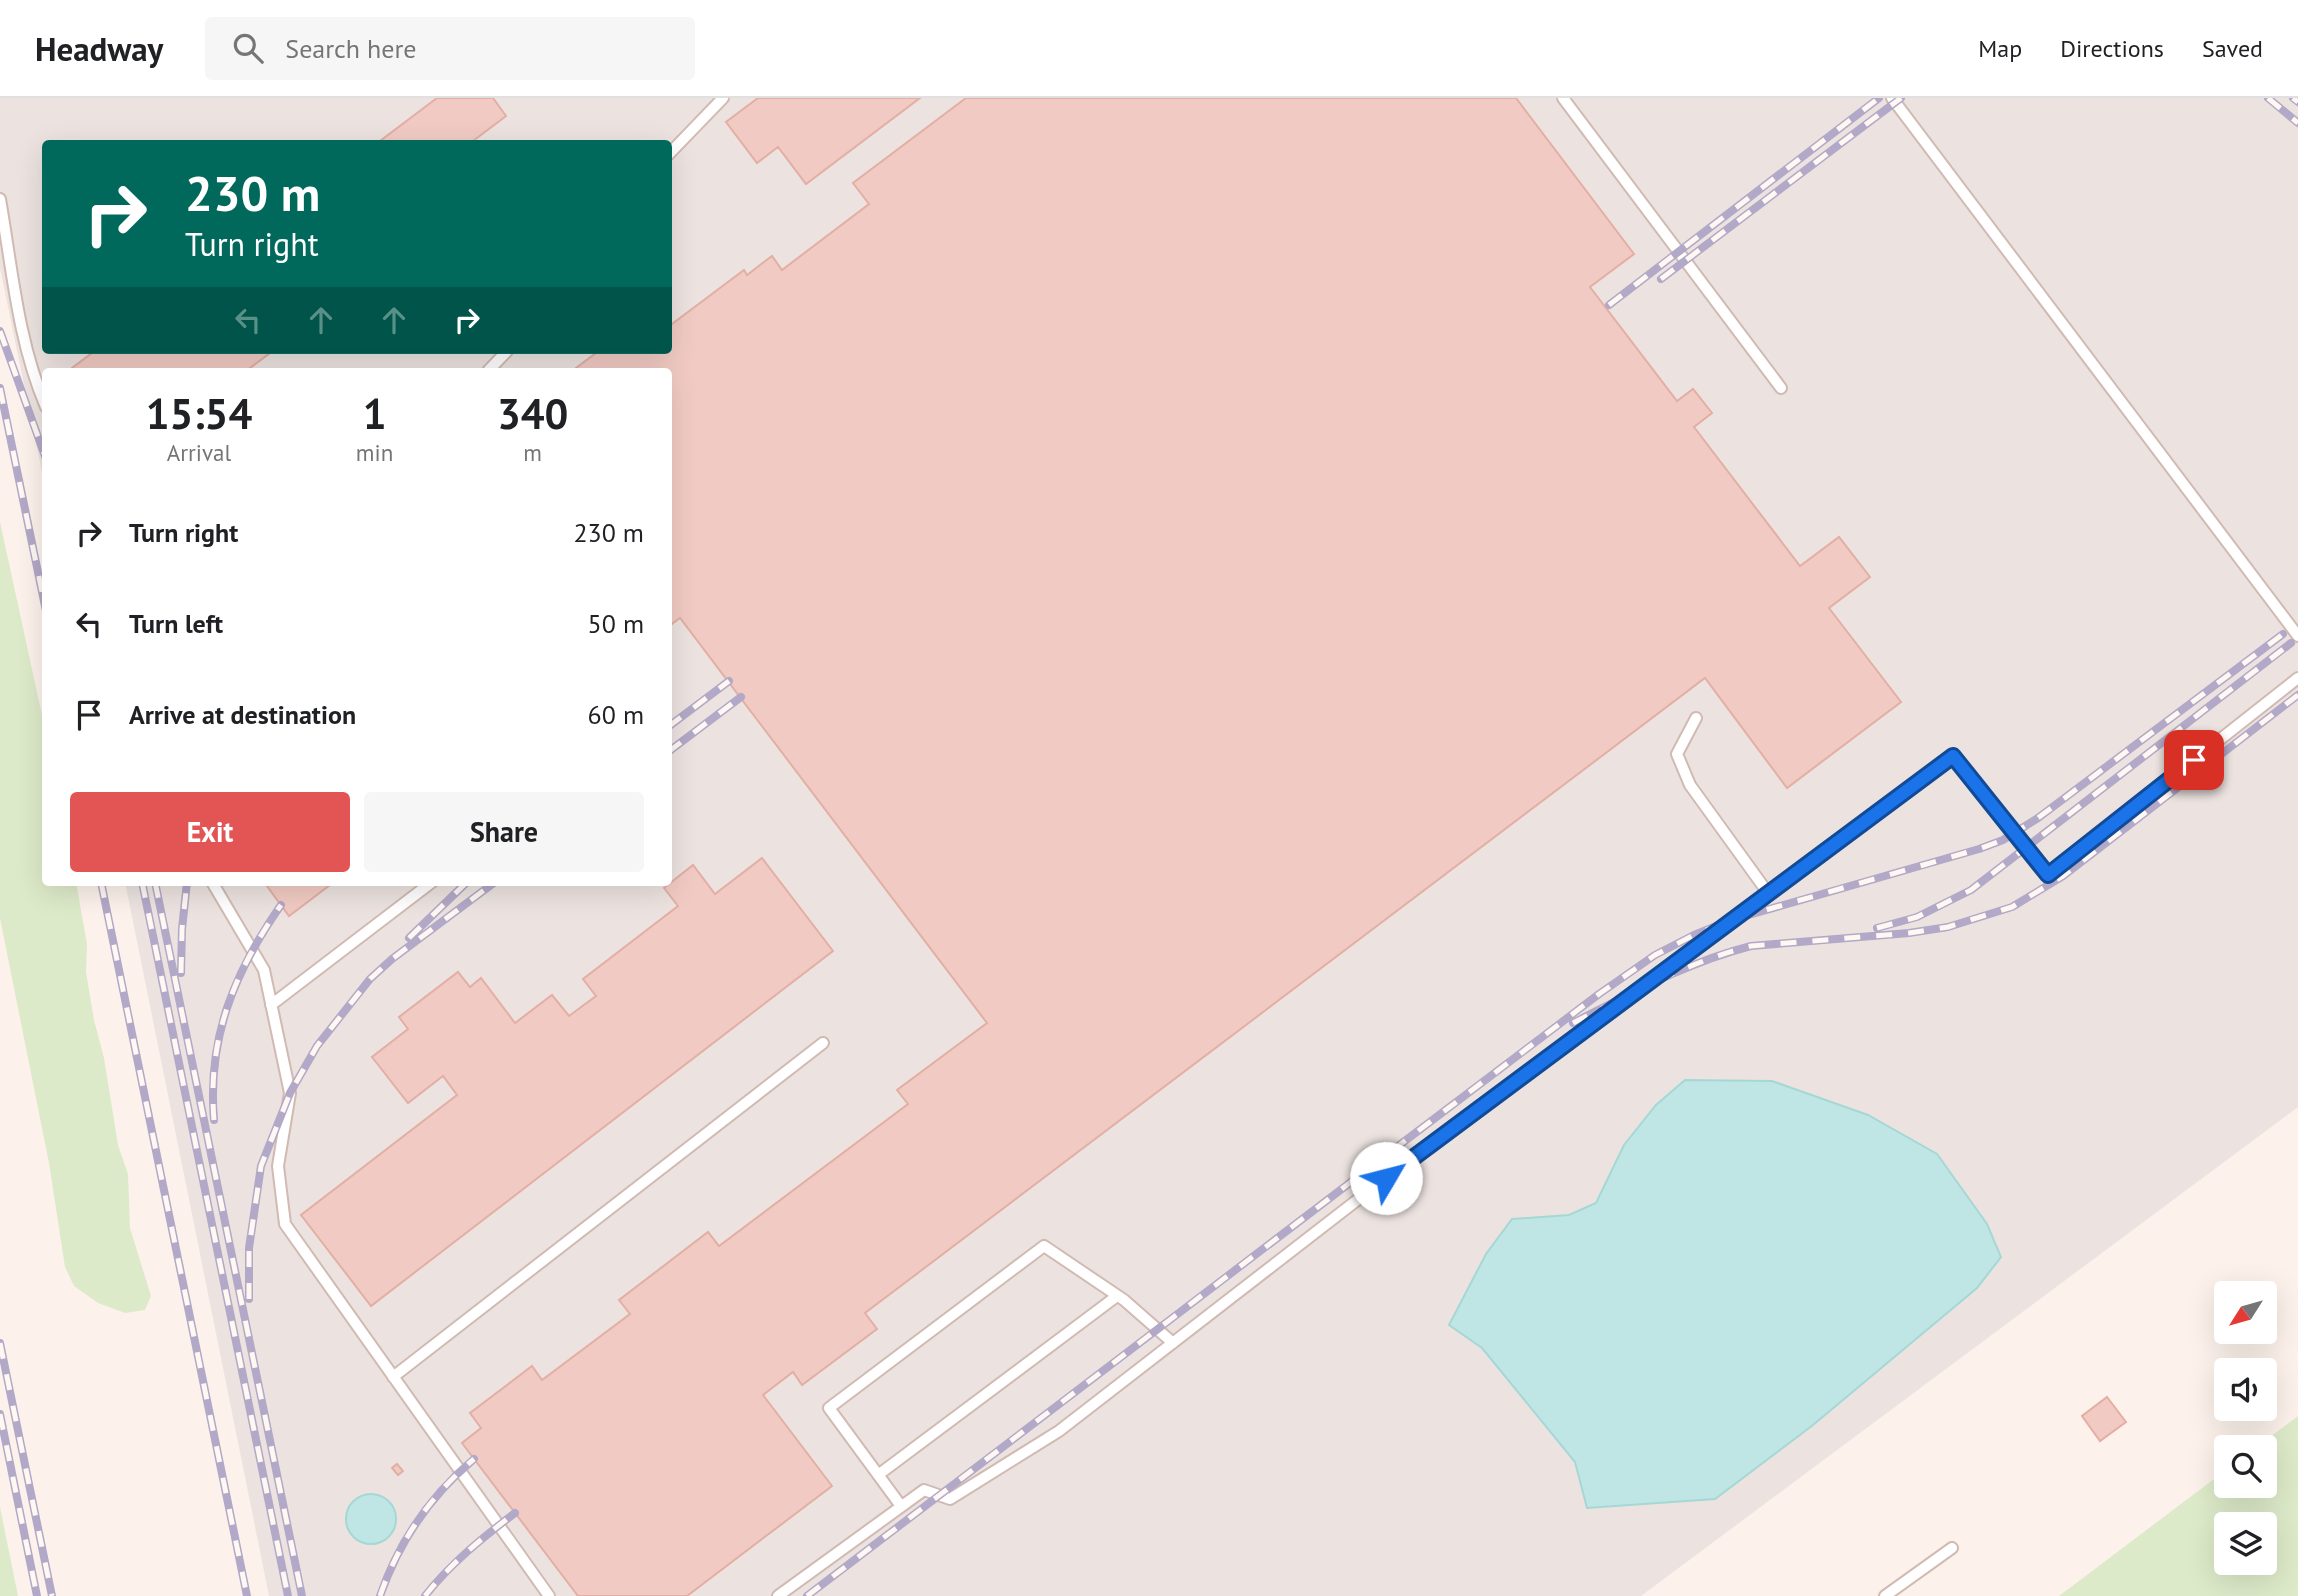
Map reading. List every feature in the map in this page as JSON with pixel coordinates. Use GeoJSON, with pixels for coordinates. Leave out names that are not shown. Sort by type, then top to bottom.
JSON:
{"type":"FeatureCollection","features":[{"type":"Feature","properties":{"kind":"lane"},"geometry":{"type":"LineString","coordinates":[[672,151],[723,98]]}},
{"type":"Feature","properties":{"kind":"lane"},"geometry":{"type":"LineString","coordinates":[[1563,98],[1781,388]]}},
{"type":"Feature","properties":{"kind":"lane"},"geometry":{"type":"LineString","coordinates":[[1892,98],[2298,636]]}},
{"type":"Feature","properties":{"kind":"lane"},"geometry":{"type":"LineString","coordinates":[[0,199],[24,340],[42,398]]}},
{"type":"Feature","properties":{"kind":"lane"},"geometry":{"type":"LineString","coordinates":[[491,368],[504,354]]}},
{"type":"Feature","properties":{"kind":"lane"},"geometry":{"type":"LineString","coordinates":[[778,1596],[924,1490],[950,1499],[1059,1431],[1365,1194],[1953,756],[2048,875],[2298,678]]}},
{"type":"Feature","properties":{"kind":"lane"},"geometry":{"type":"LineString","coordinates":[[1696,718],[1677,754],[1690,785],[1768,893]]}},
{"type":"Feature","properties":{"kind":"lane"},"geometry":{"type":"LineString","coordinates":[[214,886],[264,970],[290,1093],[278,1166],[285,1224],[549,1596]]}},
{"type":"Feature","properties":{"kind":"lane"},"geometry":{"type":"LineString","coordinates":[[271,1005],[427,886]]}},
{"type":"Feature","properties":{"kind":"lane"},"geometry":{"type":"LineString","coordinates":[[393,1377],[823,1043]]}},
{"type":"Feature","properties":{"kind":"lane"},"geometry":{"type":"LineString","coordinates":[[901,1506],[829,1408],[1044,1246],[1118,1296],[1173,1343]]}},
{"type":"Feature","properties":{"kind":"lane"},"geometry":{"type":"LineString","coordinates":[[878,1475],[1118,1296]]}},
{"type":"Feature","properties":{"kind":"lane"},"geometry":{"type":"LineString","coordinates":[[1885,1596],[1952,1548]]}},
{"type":"Feature","properties":{"kind":"shaded area"},"geometry":{"type":"Polygon","coordinates":[[[0,98],[2298,98],[2298,1107],[1641,1596],[269,1596],[126,886],[672,886],[672,368],[42,368],[42,472],[0,268],[0,98]]]}},
{"type":"Feature","properties":{"kind":"green space"},"geometry":{"type":"Polygon","coordinates":[[[0,522],[42,715],[42,886],[77,886],[87,944],[86,972],[94,1020],[104,1058],[118,1145],[128,1174],[130,1228],[151,1296],[145,1310],[125,1313],[98,1303],[74,1286],[65,1267],[49,1163],[0,918],[0,522]]]}},
{"type":"Feature","properties":{"kind":"green space"},"geometry":{"type":"Polygon","coordinates":[[[2298,1416],[2298,1596],[2059,1596],[2214,1479],[2214,1498],[2277,1498],[2277,1435],[2273,1435],[2298,1416]]]}},
{"type":"Feature","properties":{"kind":"green space"},"geometry":{"type":"Polygon","coordinates":[[[0,1507],[18,1596],[0,1596],[0,1507]]]}},
{"type":"Feature","properties":{"kind":"water"},"geometry":{"type":"Polygon","coordinates":[[[1685,1080],[1772,1081],[1868,1115],[1937,1154],[1987,1224],[2001,1257],[1977,1288],[1813,1425],[1715,1499],[1587,1508],[1575,1462],[1482,1348],[1449,1325],[1486,1254],[1512,1219],[1569,1215],[1596,1203],[1624,1145],[1656,1105],[1685,1080]]]}},
{"type":"Feature","properties":{"kind":"water"},"geometry":{"type":"Polygon","coordinates":[[[371,1494],[389,1501],[396,1519],[389,1537],[371,1544],[353,1537],[346,1519],[353,1501],[371,1494]]]}},
{"type":"Feature","properties":{"kind":"building"},"geometry":{"type":"Polygon","coordinates":[[[437,98],[493,98],[506,116],[474,140],[381,140],[437,98]]]}},
{"type":"Feature","properties":{"kind":"building"},"geometry":{"type":"Polygon","coordinates":[[[758,98],[920,98],[806,184],[778,147],[757,163],[726,122],[758,98]]]}},
{"type":"Feature","properties":{"kind":"building"},"geometry":{"type":"Polygon","coordinates":[[[966,98],[1516,98],[1634,254],[1590,287],[1677,401],[1693,389],[1712,413],[1694,427],[1800,566],[1839,537],[1870,577],[1829,608],[1901,702],[1787,788],[1705,678],[865,1313],[877,1329],[802,1385],[793,1372],[763,1395],[832,1486],[687,1596],[578,1596],[462,1443],[481,1428],[470,1413],[532,1366],[542,1380],[630,1314],[619,1300],[708,1232],[719,1246],[908,1104],[897,1090],[987,1023],[680,618],[672,624],[672,368],[576,368],[595,354],[672,354],[672,324],[744,270],[747,275],[772,256],[782,270],[869,204],[853,183],[966,98]]]}},
{"type":"Feature","properties":{"kind":"building"},"geometry":{"type":"Polygon","coordinates":[[[91,354],[269,354],[250,368],[72,368],[91,354]]]}},
{"type":"Feature","properties":{"kind":"building"},"geometry":{"type":"Polygon","coordinates":[[[762,858],[833,951],[371,1306],[301,1215],[457,1095],[443,1076],[408,1103],[372,1057],[408,1029],[399,1017],[458,972],[470,987],[481,978],[515,1023],[552,995],[569,1016],[596,996],[583,979],[678,906],[664,888],[672,886],[672,882],[693,865],[715,894],[762,858]]]}},
{"type":"Feature","properties":{"kind":"building"},"geometry":{"type":"Polygon","coordinates":[[[267,886],[329,886],[289,916],[267,886]]]}},
{"type":"Feature","properties":{"kind":"building"},"geometry":{"type":"Polygon","coordinates":[[[2107,1397],[2126,1422],[2100,1441],[2082,1416],[2107,1397]]]}},
{"type":"Feature","properties":{"kind":"building"},"geometry":{"type":"Polygon","coordinates":[[[397,1464],[403,1471],[398,1475],[392,1468],[397,1464]]]}},
{"type":"Feature","properties":{"kind":"railway"},"geometry":{"type":"LineString","coordinates":[[1609,305],[1879,98]]}},
{"type":"Feature","properties":{"kind":"railway"},"geometry":{"type":"LineString","coordinates":[[1661,279],[1901,98]]}},
{"type":"Feature","properties":{"kind":"railway"},"geometry":{"type":"LineString","coordinates":[[2268,98],[2298,123]]}},
{"type":"Feature","properties":{"kind":"railway"},"geometry":{"type":"LineString","coordinates":[[2293,98],[2298,102]]}},
{"type":"Feature","properties":{"kind":"railway"},"geometry":{"type":"LineString","coordinates":[[0,331],[42,448]]}},
{"type":"Feature","properties":{"kind":"railway"},"geometry":{"type":"LineString","coordinates":[[0,388],[42,592]]}},
{"type":"Feature","properties":{"kind":"railway"},"geometry":{"type":"LineString","coordinates":[[807,1596],[1599,994],[1655,955],[1731,920],[2003,840],[2038,818],[2283,634]]}},
{"type":"Feature","properties":{"kind":"railway"},"geometry":{"type":"LineString","coordinates":[[1877,928],[1917,917],[1971,890],[2291,643]]}},
{"type":"Feature","properties":{"kind":"railway"},"geometry":{"type":"LineString","coordinates":[[672,724],[729,681]]}},
{"type":"Feature","properties":{"kind":"railway"},"geometry":{"type":"LineString","coordinates":[[1573,1023],[1683,969],[1751,946],[1909,933],[1948,927],[2012,907],[2063,876],[2298,695]]}},
{"type":"Feature","properties":{"kind":"railway"},"geometry":{"type":"LineString","coordinates":[[672,749],[741,697]]}},
{"type":"Feature","properties":{"kind":"railway"},"geometry":{"type":"LineString","coordinates":[[102,886],[247,1596]]}},
{"type":"Feature","properties":{"kind":"railway"},"geometry":{"type":"LineString","coordinates":[[143,886],[288,1596]]}},
{"type":"Feature","properties":{"kind":"railway"},"geometry":{"type":"LineString","coordinates":[[156,886],[302,1596]]}},
{"type":"Feature","properties":{"kind":"railway"},"geometry":{"type":"LineString","coordinates":[[181,973],[187,886]]}},
{"type":"Feature","properties":{"kind":"railway"},"geometry":{"type":"LineString","coordinates":[[409,938],[463,886]]}},
{"type":"Feature","properties":{"kind":"railway"},"geometry":{"type":"LineString","coordinates":[[249,1299],[249,1248],[261,1166],[290,1093],[317,1046],[370,979],[392,959],[490,886]]}},
{"type":"Feature","properties":{"kind":"railway"},"geometry":{"type":"LineString","coordinates":[[214,1120],[215,1061],[228,1006],[250,955],[281,905]]}},
{"type":"Feature","properties":{"kind":"railway"},"geometry":{"type":"LineString","coordinates":[[0,1343],[52,1596]]}},
{"type":"Feature","properties":{"kind":"railway"},"geometry":{"type":"LineString","coordinates":[[0,1414],[37,1596]]}},
{"type":"Feature","properties":{"kind":"railway"},"geometry":{"type":"LineString","coordinates":[[380,1596],[406,1538],[443,1488],[474,1459]]}},
{"type":"Feature","properties":{"kind":"railway"},"geometry":{"type":"LineString","coordinates":[[425,1596],[467,1552],[515,1513]]}},
{"type":"Feature","properties":{"kind":"route"},"geometry":{"type":"LineString","coordinates":[[1386,1178],[1953,756],[2048,875],[2194,760]]}}]}
